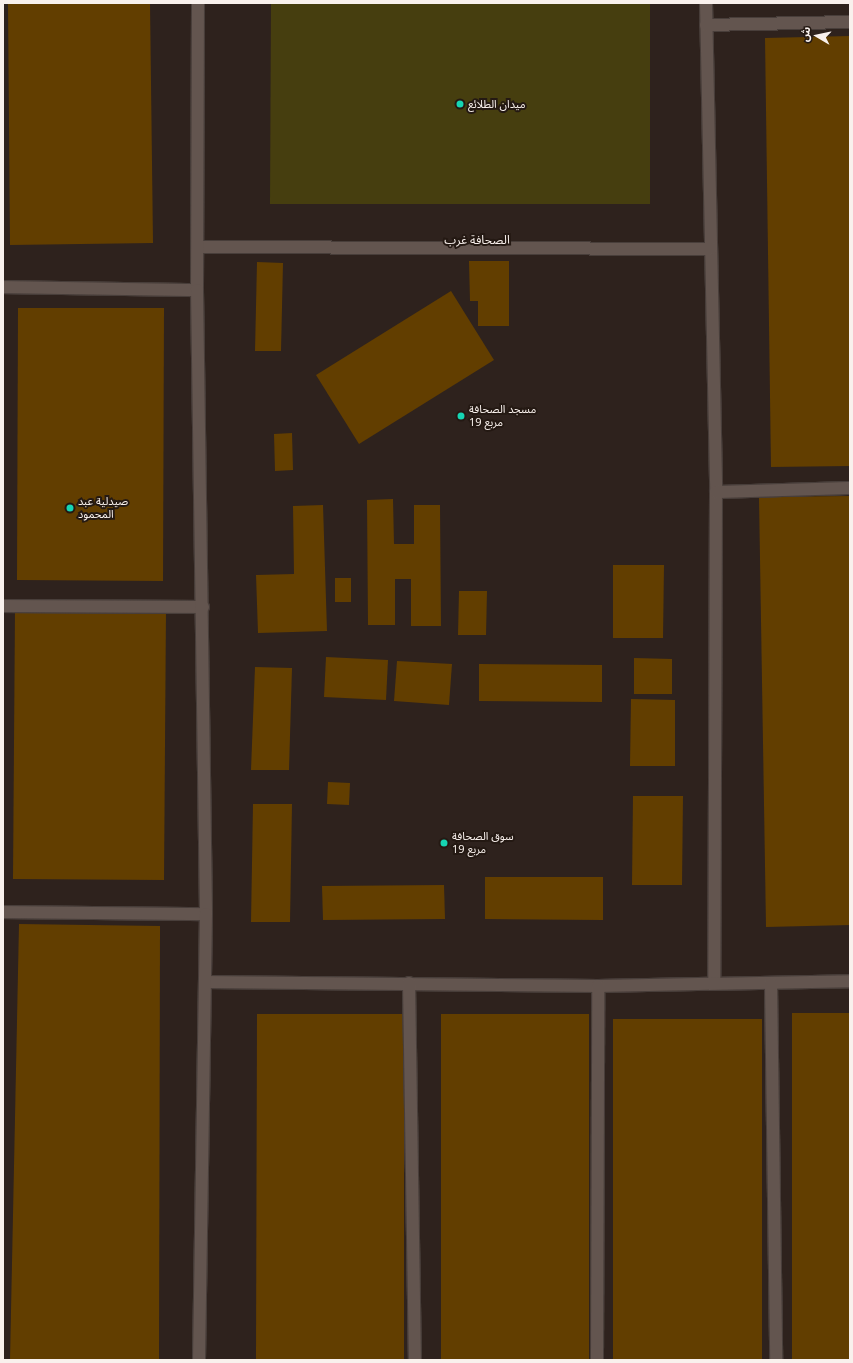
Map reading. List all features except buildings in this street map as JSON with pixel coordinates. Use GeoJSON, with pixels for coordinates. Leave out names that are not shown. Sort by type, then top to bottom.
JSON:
{"type":"FeatureCollection","features":[{"type":"Feature","properties":{"kind":"street"},"geometry":{"type":"LineString","coordinates":[[198,3],[198,290],[206,914],[199,1360]]}},
{"type":"Feature","properties":{"kind":"street"},"geometry":{"type":"LineString","coordinates":[[706,3],[716,492],[714,983]]}},
{"type":"Feature","properties":{"kind":"street"},"geometry":{"type":"LineString","coordinates":[[706,25],[850,22]]}},
{"type":"Feature","properties":{"kind":"street"},"geometry":{"type":"LineString","coordinates":[[199,247],[711,249]]}},
{"type":"Feature","properties":{"kind":"street"},"geometry":{"type":"LineString","coordinates":[[3,287],[198,290]]}},
{"type":"Feature","properties":{"kind":"street"},"geometry":{"type":"LineString","coordinates":[[716,492],[850,488]]}},
{"type":"Feature","properties":{"kind":"street"},"geometry":{"type":"LineString","coordinates":[[3,606],[203,607]]}},
{"type":"Feature","properties":{"kind":"street"},"geometry":{"type":"LineString","coordinates":[[3,912],[206,914]]}},
{"type":"Feature","properties":{"kind":"street"},"geometry":{"type":"LineString","coordinates":[[205,982],[598,986],[714,983],[771,984],[850,981]]}},
{"type":"Feature","properties":{"kind":"street"},"geometry":{"type":"LineString","coordinates":[[409,984],[415,1360]]}},
{"type":"Feature","properties":{"kind":"street"},"geometry":{"type":"LineString","coordinates":[[771,984],[776,1360]]}},
{"type":"Feature","properties":{"kind":"street"},"geometry":{"type":"LineString","coordinates":[[596,1360],[598,986]]}},
{"type":"Feature","properties":{"kind":"shaded area","name":"ميدان الطلائع"},"geometry":{"type":"Polygon","coordinates":[[[271,3],[650,3],[650,204],[270,204],[271,3]]]}},
{"type":"Feature","properties":{"kind":"place","name":"ميدان الطلائع"},"geometry":{"type":"Point","coordinates":[460,104]}},
{"type":"Feature","properties":{"kind":"place","name":"مسجد الصحافة مربع 19"},"geometry":{"type":"Point","coordinates":[461,416]}},
{"type":"Feature","properties":{"kind":"place","name":"صيدلية عبد المحمود"},"geometry":{"type":"Point","coordinates":[70,508]}},
{"type":"Feature","properties":{"kind":"place","name":"سوق الصحافة مربع 19"},"geometry":{"type":"Point","coordinates":[444,843]}},
{"type":"Feature","properties":{"kind":"district","name":"الصحافة غرب"},"geometry":{"type":"Point","coordinates":[477,240]}}]}
